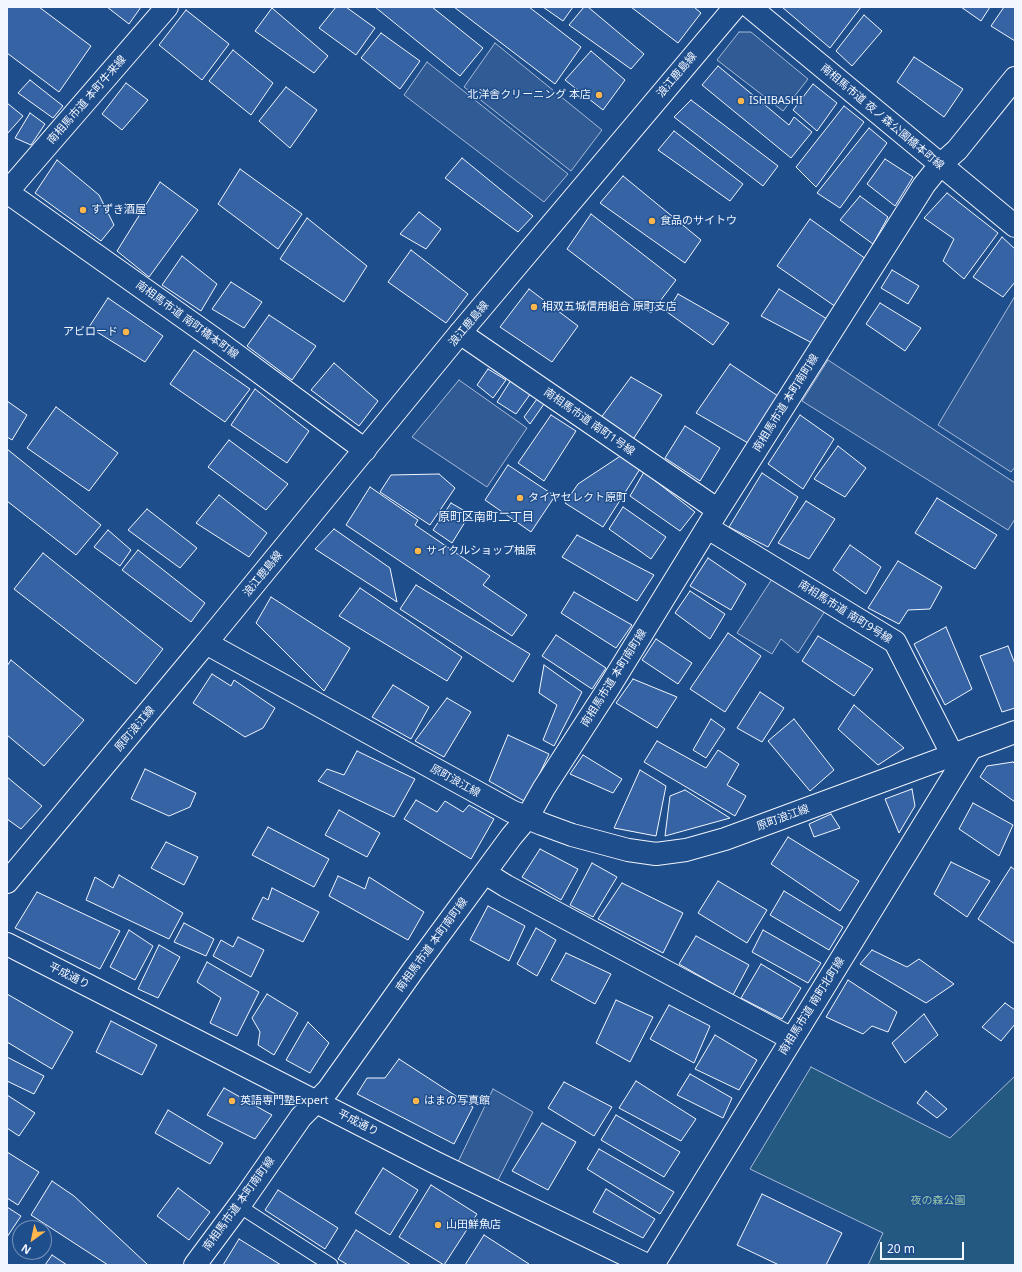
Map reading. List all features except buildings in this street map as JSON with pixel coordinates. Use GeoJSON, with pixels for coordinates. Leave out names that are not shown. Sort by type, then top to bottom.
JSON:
{"type":"FeatureCollection","features":[{"type":"Feature","properties":{"kind":"street","name":"南相馬市道 本町牛来線"},"geometry":{"type":"LineString","coordinates":[[7,192],[167,7]]}},
{"type":"Feature","properties":{"kind":"street","name":"浪江鹿島線"},"geometry":{"type":"LineString","coordinates":[[206,643],[460,333],[735,7]]}},
{"type":"Feature","properties":{"kind":"street","name":"南相馬市道 夜ノ森公園橋本町線"},"geometry":{"type":"LineString","coordinates":[[750,7],[1015,226]]}},
{"type":"Feature","properties":{"kind":"street","name":"南相馬市道 本町南町線"},"geometry":{"type":"LineString","coordinates":[[195,1265],[301,1117],[315,1101],[328,1090],[414,969],[511,837],[527,818],[544,788],[920,192],[940,165],[958,150],[1015,78]]}},
{"type":"Feature","properties":{"kind":"street","name":"南相馬市道 南町橋本町線"},"geometry":{"type":"LineString","coordinates":[[7,192],[213,338],[365,450]]}},
{"type":"Feature","properties":{"kind":"street","name":"南相馬市道 南町1号線"},"geometry":{"type":"LineString","coordinates":[[460,333],[713,519]]}},
{"type":"Feature","properties":{"kind":"street","name":"南相馬市道 南町9号線"},"geometry":{"type":"LineString","coordinates":[[713,519],[895,642],[962,752]]}},
{"type":"Feature","properties":{"kind":"street","name":"原町浪江線"},"geometry":{"type":"LineString","coordinates":[[7,882],[206,643],[477,793],[527,818],[554,829],[587,839],[628,850],[656,854],[686,850],[725,839],[1015,732]]}},
{"type":"Feature","properties":{"kind":"street","name":"南相馬市道 南町北町線"},"geometry":{"type":"LineString","coordinates":[[653,1265],[792,1039],[962,752]]}},
{"type":"Feature","properties":{"kind":"street"},"geometry":{"type":"LineString","coordinates":[[485,873],[506,886],[792,1039]]}},
{"type":"Feature","properties":{"kind":"street","name":"平成通り"},"geometry":{"type":"LineString","coordinates":[[7,944],[434,1162],[647,1265]]}},
{"type":"Feature","properties":{"kind":"lane"},"geometry":{"type":"LineString","coordinates":[[238,1206],[331,1265]]}},
{"type":"Feature","properties":{"kind":"green space","name":"夜の森公園"},"geometry":{"type":"Polygon","coordinates":[[[811,1067],[950,1138],[1015,1076],[1015,1265],[868,1265],[883,1233],[750,1169],[811,1067]]]}},
{"type":"Feature","properties":{"kind":"shaded area"},"geometry":{"type":"Polygon","coordinates":[[[739,32],[751,32],[808,79],[783,111],[717,60],[739,32]]]}},
{"type":"Feature","properties":{"kind":"shaded area"},"geometry":{"type":"Polygon","coordinates":[[[495,43],[602,130],[571,171],[464,87],[495,43]]]}},
{"type":"Feature","properties":{"kind":"shaded area"},"geometry":{"type":"Polygon","coordinates":[[[427,62],[568,174],[544,202],[404,95],[427,62]]]}},
{"type":"Feature","properties":{"kind":"shaded area"},"geometry":{"type":"Polygon","coordinates":[[[1015,296],[1015,467],[1011,472],[938,425],[1015,296]]]}},
{"type":"Feature","properties":{"kind":"shaded area"},"geometry":{"type":"Polygon","coordinates":[[[828,360],[1015,483],[1015,519],[1008,530],[802,401],[828,360]]]}},
{"type":"Feature","properties":{"kind":"shaded area"},"geometry":{"type":"Polygon","coordinates":[[[459,380],[527,428],[487,487],[412,437],[459,380]]]}},
{"type":"Feature","properties":{"kind":"shaded area"},"geometry":{"type":"Polygon","coordinates":[[[772,579],[825,611],[798,653],[781,639],[772,654],[737,633],[772,579]]]}},
{"type":"Feature","properties":{"kind":"shaded area"},"geometry":{"type":"Polygon","coordinates":[[[493,1089],[533,1112],[497,1182],[458,1162],[493,1089]]]}},
{"type":"Feature","properties":{"kind":"place","name":"北洋舎クリーニング 本店"},"geometry":{"type":"Point","coordinates":[599,95]}},
{"type":"Feature","properties":{"kind":"place","name":"ISHIBASHI"},"geometry":{"type":"Point","coordinates":[741,101]}},
{"type":"Feature","properties":{"kind":"place","name":"すずき酒屋"},"geometry":{"type":"Point","coordinates":[83,210]}},
{"type":"Feature","properties":{"kind":"place","name":"食品のサイトウ"},"geometry":{"type":"Point","coordinates":[652,221]}},
{"type":"Feature","properties":{"kind":"place","name":"相双五城信用組合 原町支店"},"geometry":{"type":"Point","coordinates":[534,307]}},
{"type":"Feature","properties":{"kind":"place","name":"アビロード"},"geometry":{"type":"Point","coordinates":[126,332]}},
{"type":"Feature","properties":{"kind":"place","name":"タイヤセレクト原町"},"geometry":{"type":"Point","coordinates":[520,498]}},
{"type":"Feature","properties":{"kind":"place","name":"サイクルショップ柚原"},"geometry":{"type":"Point","coordinates":[418,551]}},
{"type":"Feature","properties":{"kind":"place","name":"英語専門塾Expert"},"geometry":{"type":"Point","coordinates":[232,1101]}},
{"type":"Feature","properties":{"kind":"place","name":"はまの写真館"},"geometry":{"type":"Point","coordinates":[416,1101]}},
{"type":"Feature","properties":{"kind":"place","name":"山田鮮魚店"},"geometry":{"type":"Point","coordinates":[438,1225]}},
{"type":"Feature","properties":{"kind":"district","name":"原町区南町二丁目"},"geometry":{"type":"Point","coordinates":[486,518]}}]}
